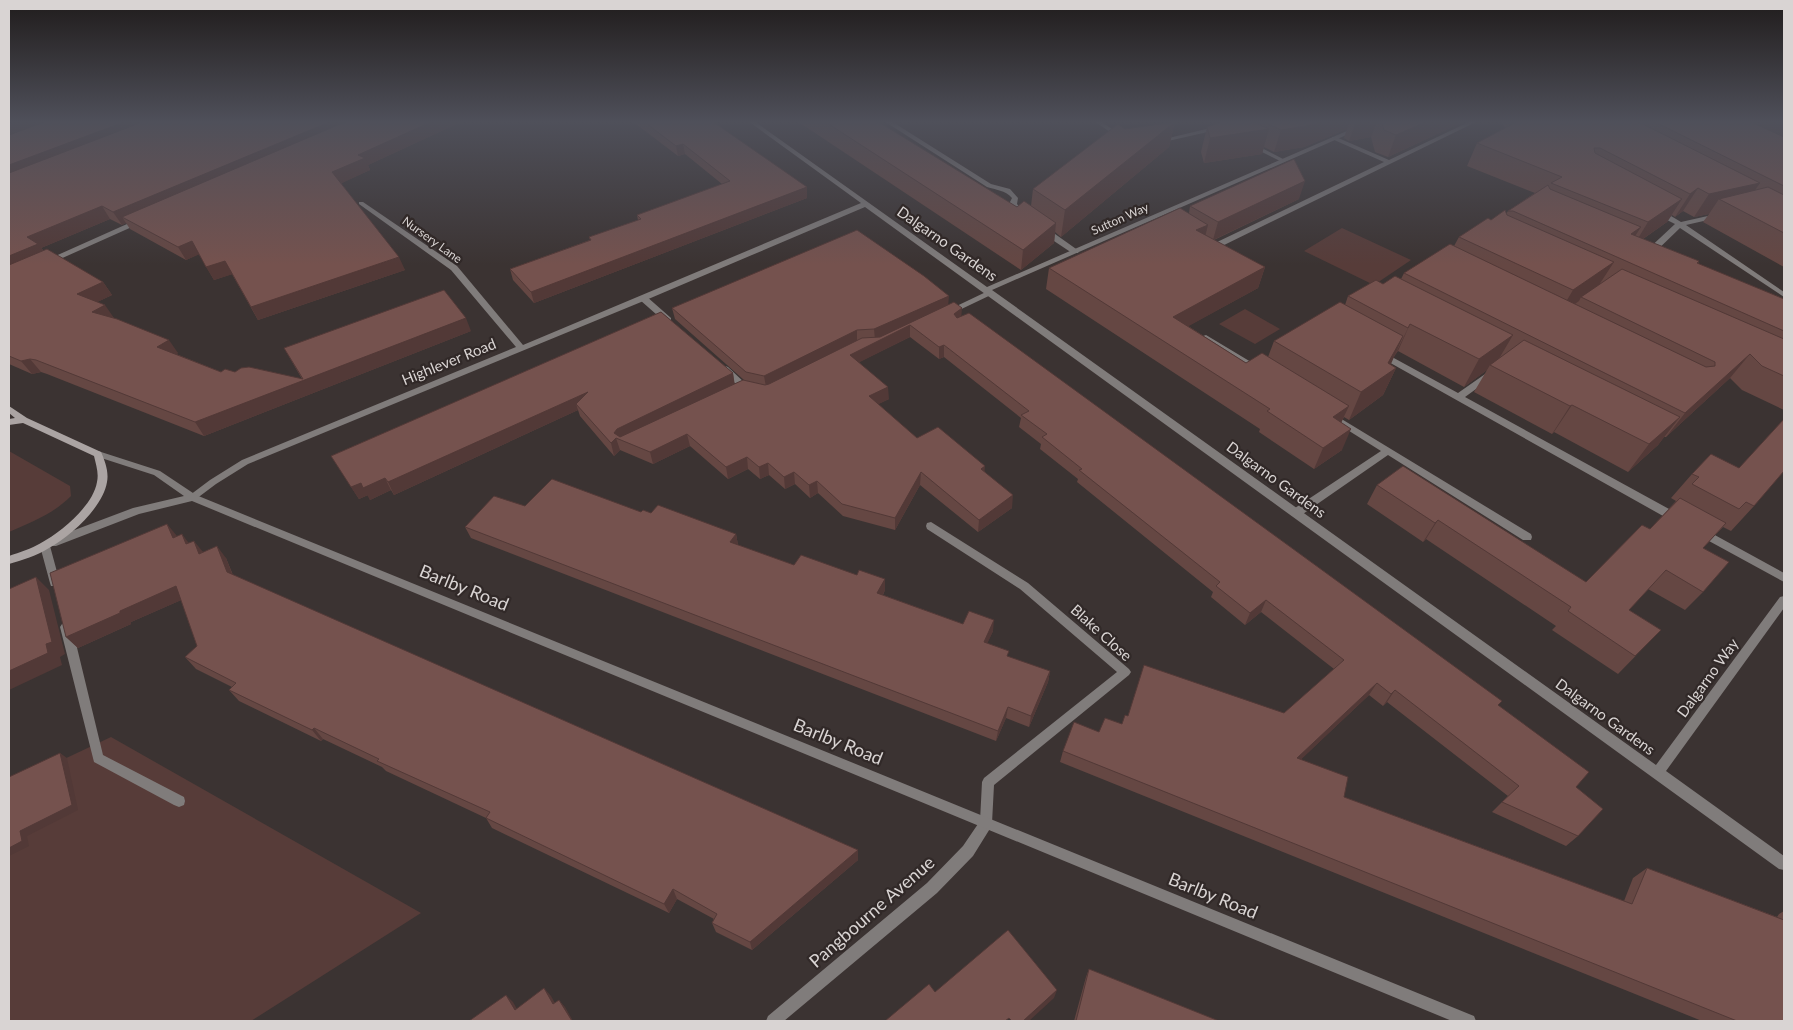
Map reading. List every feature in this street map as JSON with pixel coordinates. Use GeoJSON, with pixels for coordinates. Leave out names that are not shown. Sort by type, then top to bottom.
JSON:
{"type":"FeatureCollection","features":[{"type":"Feature","properties":{"kind":"main road"},"geometry":{"type":"LineString","coordinates":[[9,409],[24,420],[98,454]]}},
{"type":"Feature","properties":{"kind":"main road"},"geometry":{"type":"LineString","coordinates":[[9,422],[24,420]]}},
{"type":"Feature","properties":{"kind":"main road","name":"Highlever Road"},"geometry":{"type":"LineString","coordinates":[[9,560],[46,546],[85,513],[98,494],[103,474],[98,454]]}},
{"type":"Feature","properties":{"kind":"street","name":"Dalgarno Gardens"},"geometry":{"type":"LineString","coordinates":[[817,169],[1784,864]]}},
{"type":"Feature","properties":{"kind":"street"},"geometry":{"type":"LineString","coordinates":[[963,169],[989,186],[1012,193],[1015,198],[1013,204],[1018,212],[1026,218]]}},
{"type":"Feature","properties":{"kind":"street","name":"Sutton Way"},"geometry":{"type":"LineString","coordinates":[[938,317],[988,291],[1075,251],[1261,169]]}},
{"type":"Feature","properties":{"kind":"street"},"geometry":{"type":"LineString","coordinates":[[1199,237],[1215,246],[1373,169]]}},
{"type":"Feature","properties":{"kind":"street","name":"Nursery Lane"},"geometry":{"type":"LineString","coordinates":[[361,203],[454,268],[521,348]]}},
{"type":"Feature","properties":{"kind":"street","name":"Highlever Road"},"geometry":{"type":"LineString","coordinates":[[46,546],[137,511],[193,497],[246,462],[865,204]]}},
{"type":"Feature","properties":{"kind":"street"},"geometry":{"type":"LineString","coordinates":[[1654,210],[1680,224],[1784,295]]}},
{"type":"Feature","properties":{"kind":"street"},"geometry":{"type":"LineString","coordinates":[[1159,214],[1167,219]]}},
{"type":"Feature","properties":{"kind":"street"},"geometry":{"type":"LineString","coordinates":[[1646,255],[1680,224],[1722,214]]}},
{"type":"Feature","properties":{"kind":"street"},"geometry":{"type":"LineString","coordinates":[[36,266],[145,219]]}},
{"type":"Feature","properties":{"kind":"street"},"geometry":{"type":"LineString","coordinates":[[1042,228],[1075,251]]}},
{"type":"Feature","properties":{"kind":"street"},"geometry":{"type":"LineString","coordinates":[[1637,251],[1655,259]]}},
{"type":"Feature","properties":{"kind":"street"},"geometry":{"type":"LineString","coordinates":[[643,298],[672,324]]}},
{"type":"Feature","properties":{"kind":"street"},"geometry":{"type":"LineString","coordinates":[[1206,338],[1264,374]]}},
{"type":"Feature","properties":{"kind":"street"},"geometry":{"type":"LineString","coordinates":[[1368,347],[1784,578]]}},
{"type":"Feature","properties":{"kind":"street"},"geometry":{"type":"LineString","coordinates":[[716,362],[744,389]]}},
{"type":"Feature","properties":{"kind":"street"},"geometry":{"type":"LineString","coordinates":[[1459,398],[1499,368]]}},
{"type":"Feature","properties":{"kind":"street"},"geometry":{"type":"LineString","coordinates":[[1321,410],[1527,537]]}},
{"type":"Feature","properties":{"kind":"street"},"geometry":{"type":"LineString","coordinates":[[1296,513],[1387,451]]}},
{"type":"Feature","properties":{"kind":"street","name":"Barlby Road"},"geometry":{"type":"LineString","coordinates":[[98,454],[157,472],[193,497],[1469,1021]]}},
{"type":"Feature","properties":{"kind":"street","name":"Blake Close"},"geometry":{"type":"LineString","coordinates":[[931,526],[1024,586],[1125,672],[988,782],[986,823]]}},
{"type":"Feature","properties":{"kind":"street"},"geometry":{"type":"LineString","coordinates":[[46,546],[58,596]]}},
{"type":"Feature","properties":{"kind":"street","name":"Dalgarno Way"},"geometry":{"type":"LineString","coordinates":[[1657,774],[1784,600]]}},
{"type":"Feature","properties":{"kind":"street"},"geometry":{"type":"LineString","coordinates":[[62,614],[98,758],[179,801]]}},
{"type":"Feature","properties":{"kind":"street","name":"Pangbourne Avenue"},"geometry":{"type":"LineString","coordinates":[[773,1021],[932,888],[968,851],[986,823]]}},
{"type":"Feature","properties":{"kind":"shaded area"},"geometry":{"type":"Polygon","coordinates":[[[1342,228],[1411,260],[1374,285],[1304,251],[1342,228]]]}},
{"type":"Feature","properties":{"kind":"shaded area"},"geometry":{"type":"Polygon","coordinates":[[[1245,309],[1280,329],[1255,344],[1219,324],[1245,309]]]}},
{"type":"Feature","properties":{"kind":"shaded area"},"geometry":{"type":"Polygon","coordinates":[[[9,451],[70,486],[71,496],[50,513],[9,532],[9,451]]]}},
{"type":"Feature","properties":{"kind":"shaded area"},"geometry":{"type":"Polygon","coordinates":[[[111,737],[421,913],[251,1021],[9,1021],[9,785],[111,737]]]}},
{"type":"Feature","properties":{"kind":"building"},"geometry":{"type":"Polygon","coordinates":[[[19,169],[216,169],[113,212],[102,206],[27,237],[38,244],[9,256],[9,173],[19,169]]]}},
{"type":"Feature","properties":{"kind":"building"},"geometry":{"type":"Polygon","coordinates":[[[234,169],[339,169],[332,172],[399,257],[251,307],[225,261],[206,267],[192,241],[178,247],[122,217],[234,169]]]}},
{"type":"Feature","properties":{"kind":"building"},"geometry":{"type":"Polygon","coordinates":[[[715,169],[781,169],[807,187],[531,292],[510,269],[591,240],[589,237],[641,219],[637,215],[730,181],[715,169]]]}},
{"type":"Feature","properties":{"kind":"building"},"geometry":{"type":"Polygon","coordinates":[[[898,169],[955,169],[1017,207],[1024,201],[1056,223],[1023,250],[898,169]]]}},
{"type":"Feature","properties":{"kind":"building"},"geometry":{"type":"Polygon","coordinates":[[[1059,169],[1116,169],[1065,210],[1033,189],[1059,169]]]}},
{"type":"Feature","properties":{"kind":"building"},"geometry":{"type":"Polygon","coordinates":[[[1272,169],[1299,169],[1305,181],[1218,222],[1190,206],[1272,169]]]}},
{"type":"Feature","properties":{"kind":"building"},"geometry":{"type":"Polygon","coordinates":[[[1542,169],[1625,169],[1682,199],[1648,222],[1551,183],[1562,177],[1542,169]]]}},
{"type":"Feature","properties":{"kind":"building"},"geometry":{"type":"Polygon","coordinates":[[[1641,169],[1732,169],[1760,183],[1709,194],[1698,188],[1690,194],[1641,169]]]}},
{"type":"Feature","properties":{"kind":"building"},"geometry":{"type":"Polygon","coordinates":[[[1750,169],[1784,169],[1784,186],[1750,169]]]}},
{"type":"Feature","properties":{"kind":"building"},"geometry":{"type":"Polygon","coordinates":[[[1548,185],[1550,189],[1641,227],[1631,234],[1699,261],[1697,263],[1784,299],[1784,331],[1513,211],[1508,211],[1548,185]]]}},
{"type":"Feature","properties":{"kind":"building"},"geometry":{"type":"Polygon","coordinates":[[[1768,187],[1784,195],[1784,233],[1719,199],[1768,187]]]}},
{"type":"Feature","properties":{"kind":"building"},"geometry":{"type":"Polygon","coordinates":[[[1180,208],[1208,225],[1196,230],[1265,267],[1173,317],[1246,363],[1262,353],[1349,406],[1333,417],[1351,429],[1323,448],[1267,411],[1270,409],[1049,268],[1180,208]]]}},
{"type":"Feature","properties":{"kind":"building"},"geometry":{"type":"Polygon","coordinates":[[[1505,210],[1507,215],[1614,262],[1573,290],[1459,237],[1488,218],[1491,220],[1505,210]]]}},
{"type":"Feature","properties":{"kind":"building"},"geometry":{"type":"Polygon","coordinates":[[[857,230],[924,276],[949,296],[874,329],[857,330],[764,376],[746,372],[672,308],[857,230]]]}},
{"type":"Feature","properties":{"kind":"building"},"geometry":{"type":"Polygon","coordinates":[[[1450,244],[1706,367],[1715,366],[1715,362],[1581,297],[1622,269],[1784,339],[1784,376],[1762,366],[1750,354],[1685,413],[1404,273],[1450,244]]]}},
{"type":"Feature","properties":{"kind":"building"},"geometry":{"type":"Polygon","coordinates":[[[47,249],[103,282],[77,294],[105,305],[92,312],[117,319],[169,340],[157,347],[221,372],[225,369],[235,372],[241,368],[249,367],[303,379],[284,348],[444,290],[466,318],[195,422],[36,360],[21,361],[9,356],[9,265],[47,249]]]}},
{"type":"Feature","properties":{"kind":"building"},"geometry":{"type":"Polygon","coordinates":[[[1395,276],[1513,335],[1479,359],[1410,324],[1408,328],[1348,296],[1376,280],[1383,284],[1395,276]]]}},
{"type":"Feature","properties":{"kind":"building"},"geometry":{"type":"Polygon","coordinates":[[[954,302],[962,308],[954,314],[957,318],[969,313],[1502,701],[1498,705],[1589,772],[1576,787],[1603,809],[1578,836],[1502,802],[1519,786],[1395,690],[1391,694],[1377,683],[1297,758],[1348,777],[1344,797],[1632,904],[1647,868],[1784,920],[1784,1021],[1737,1021],[1063,751],[1074,722],[1099,732],[1105,718],[1122,724],[1125,715],[1128,716],[1144,665],[1284,713],[1344,660],[1266,600],[1250,613],[1216,586],[1220,582],[1079,470],[1082,469],[1042,437],[1047,434],[1021,415],[1029,411],[944,345],[939,347],[910,325],[850,355],[888,387],[869,396],[917,438],[938,427],[985,466],[981,469],[1013,495],[979,520],[921,472],[895,518],[842,504],[817,481],[809,485],[794,472],[784,477],[768,463],[759,467],[747,457],[726,467],[687,434],[650,452],[616,438],[611,443],[576,404],[588,392],[388,482],[385,478],[363,488],[361,483],[351,487],[331,456],[661,312],[733,373],[617,429],[614,433],[620,437],[743,380],[765,385],[769,384],[862,338],[880,337],[954,302]]]}},
{"type":"Feature","properties":{"kind":"building"},"geometry":{"type":"Polygon","coordinates":[[[1340,302],[1403,336],[1388,363],[1396,368],[1361,392],[1274,341],[1340,302]]]}},
{"type":"Feature","properties":{"kind":"building"},"geometry":{"type":"Polygon","coordinates":[[[1524,340],[1680,417],[1649,444],[1490,365],[1524,340]]]}},
{"type":"Feature","properties":{"kind":"building"},"geometry":{"type":"Polygon","coordinates":[[[1784,419],[1784,471],[1754,506],[1746,502],[1739,509],[1692,484],[1699,477],[1692,474],[1711,454],[1739,468],[1784,419]]]}},
{"type":"Feature","properties":{"kind":"building"},"geometry":{"type":"Polygon","coordinates":[[[1403,466],[1586,582],[1642,525],[1650,529],[1680,498],[1726,523],[1703,548],[1729,562],[1703,592],[1666,570],[1629,610],[1661,630],[1635,656],[1568,611],[1571,607],[1438,520],[1435,523],[1377,485],[1403,466]]]}},
{"type":"Feature","properties":{"kind":"building"},"geometry":{"type":"Polygon","coordinates":[[[552,479],[641,512],[643,510],[651,513],[658,505],[736,534],[730,542],[794,565],[801,555],[857,575],[859,570],[885,579],[877,593],[963,624],[969,611],[994,620],[984,642],[1009,651],[1007,656],[1050,671],[1031,716],[1008,707],[998,731],[465,527],[494,496],[525,506],[552,479]]]}},
{"type":"Feature","properties":{"kind":"building"},"geometry":{"type":"Polygon","coordinates":[[[167,524],[173,538],[182,534],[186,544],[194,541],[199,554],[217,546],[227,572],[858,850],[750,942],[712,923],[717,914],[673,889],[664,904],[486,818],[490,812],[377,761],[379,759],[314,728],[312,730],[229,690],[236,683],[185,657],[197,646],[176,586],[66,637],[50,573],[167,524]]]}},
{"type":"Feature","properties":{"kind":"building"},"geometry":{"type":"Polygon","coordinates":[[[36,577],[52,642],[46,644],[48,653],[9,671],[9,589],[36,577]]]}},
{"type":"Feature","properties":{"kind":"building"},"geometry":{"type":"Polygon","coordinates":[[[60,753],[72,805],[20,831],[22,841],[9,848],[9,777],[60,753]]]}},
{"type":"Feature","properties":{"kind":"building"},"geometry":{"type":"Polygon","coordinates":[[[1008,930],[1057,990],[1023,1021],[1012,1021],[1009,1018],[1005,1021],[885,1021],[929,984],[935,992],[1008,930]]]}},
{"type":"Feature","properties":{"kind":"building"},"geometry":{"type":"Polygon","coordinates":[[[1089,969],[1219,1021],[1076,1021],[1089,969]]]}},
{"type":"Feature","properties":{"kind":"building"},"geometry":{"type":"Polygon","coordinates":[[[544,988],[553,1004],[559,1000],[572,1021],[469,1021],[506,995],[515,1010],[544,988]]]}}]}
